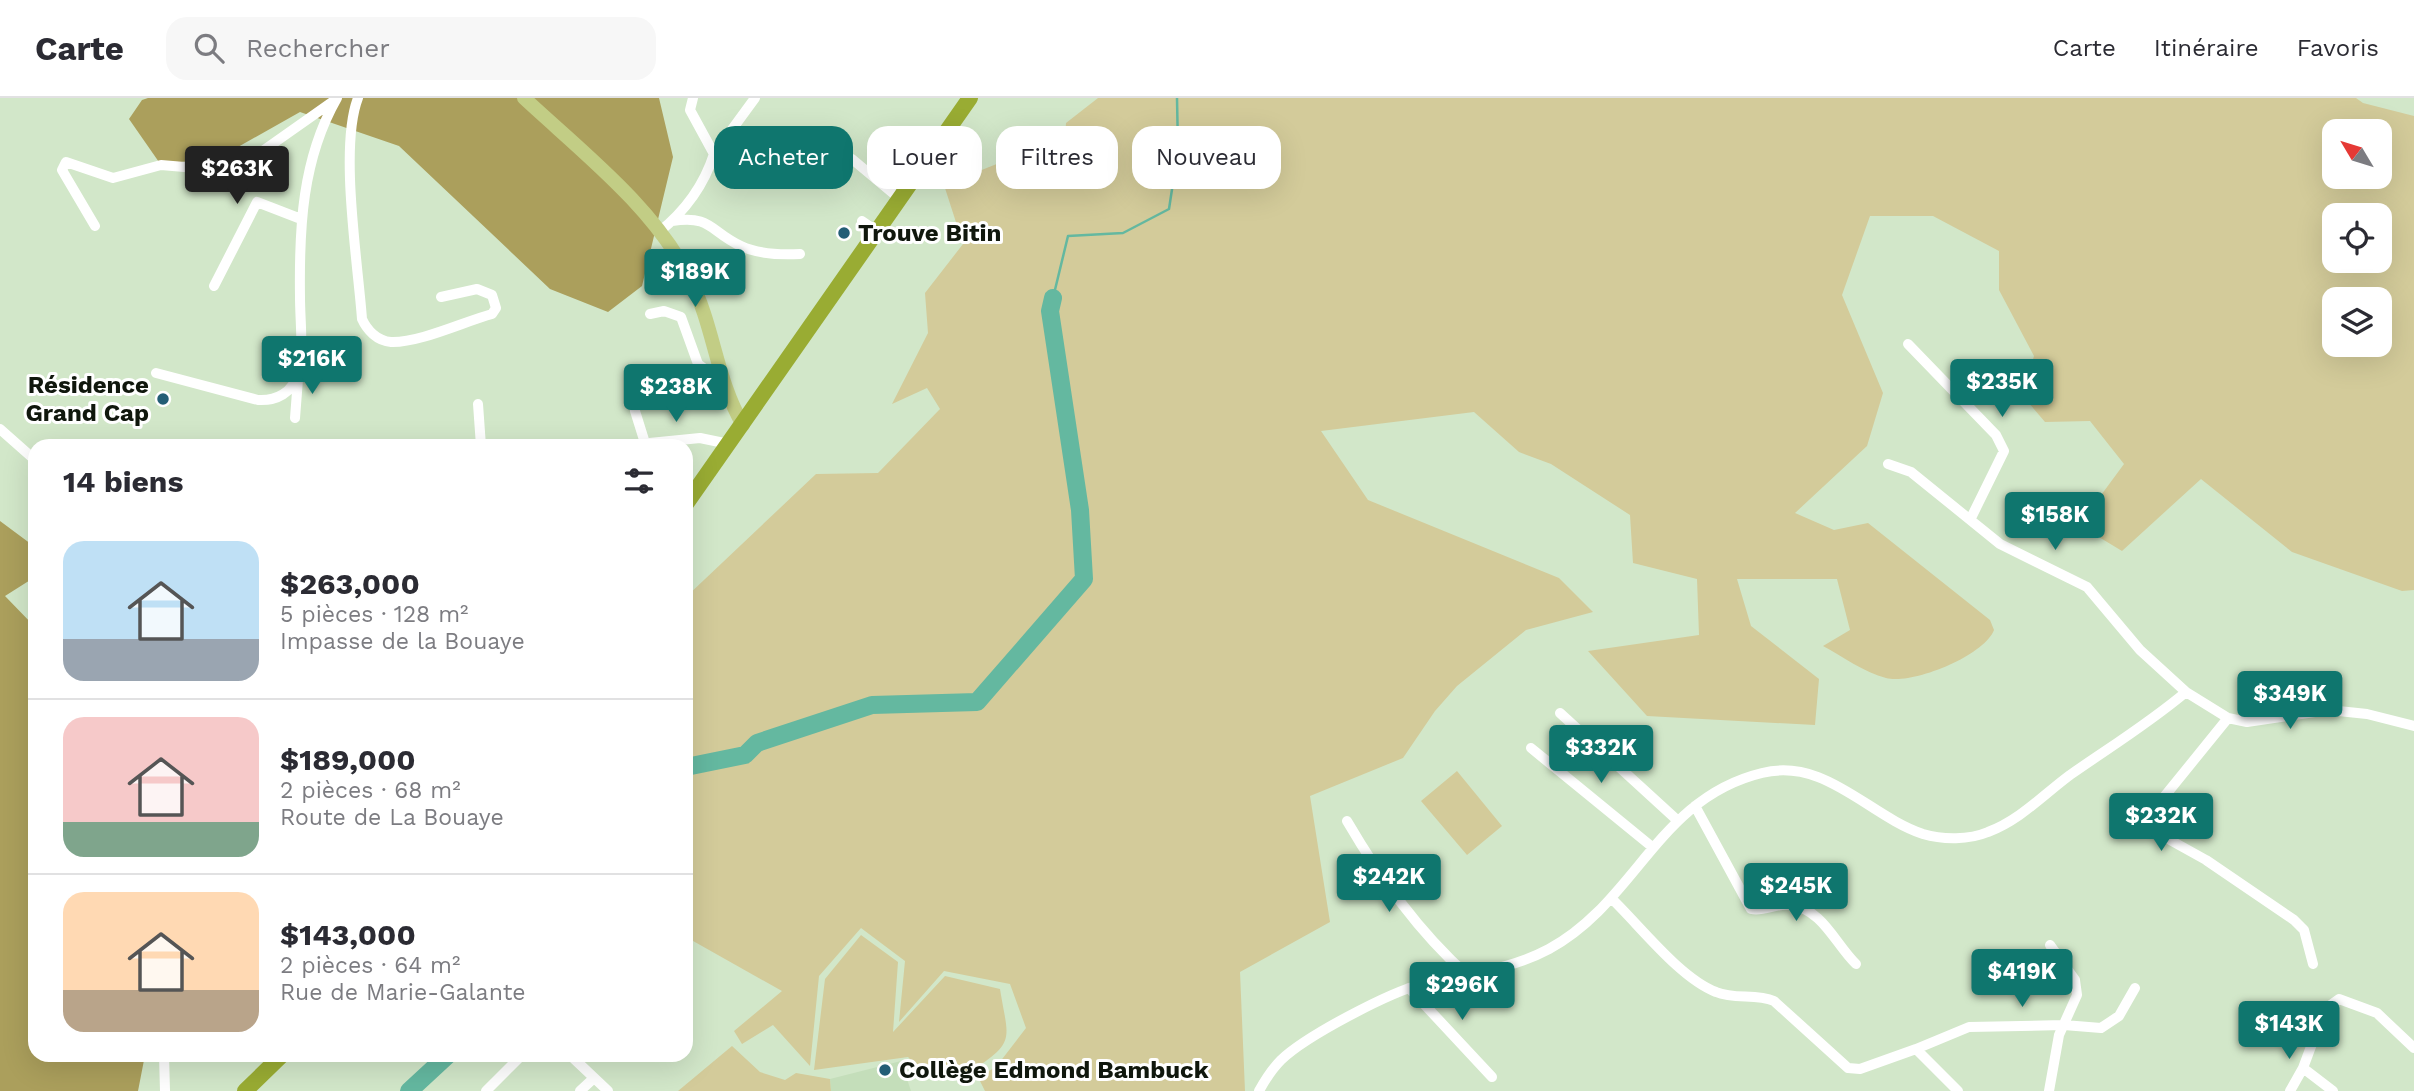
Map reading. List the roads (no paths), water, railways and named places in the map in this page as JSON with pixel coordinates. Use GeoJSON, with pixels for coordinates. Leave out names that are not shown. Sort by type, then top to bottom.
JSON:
{"type":"FeatureCollection","features":[{"type":"Feature","properties":{"kind":"highway"},"geometry":{"type":"LineString","coordinates":[[693,494],[970,98]]}},
{"type":"Feature","properties":{"kind":"highway"},"geometry":{"type":"LineString","coordinates":[[239,1091],[268,1062]]}},
{"type":"Feature","properties":{"kind":"highway"},"geometry":{"type":"LineString","coordinates":[[245,1091],[275,1062]]}},
{"type":"Feature","properties":{"kind":"main road"},"geometry":{"type":"LineString","coordinates":[[524,98],[634,203],[659,232],[690,278],[709,323],[718,368],[743,425]]}},
{"type":"Feature","properties":{"kind":"street"},"geometry":{"type":"LineString","coordinates":[[295,418],[301,219],[311,161],[325,120],[337,98]]}},
{"type":"Feature","properties":{"kind":"street"},"geometry":{"type":"LineString","coordinates":[[95,226],[62,170],[66,162],[113,178],[161,165],[227,165],[254,157],[337,98]]}},
{"type":"Feature","properties":{"kind":"street"},"geometry":{"type":"LineString","coordinates":[[358,98],[352,113],[350,154],[362,319],[367,329],[388,342],[405,340],[492,314],[496,308],[492,295],[477,289],[441,297]]}},
{"type":"Feature","properties":{"kind":"street"},"geometry":{"type":"LineString","coordinates":[[659,232],[672,221],[700,187],[714,153],[690,110],[693,98]]}},
{"type":"Feature","properties":{"kind":"street"},"geometry":{"type":"LineString","coordinates":[[734,126],[755,98]]}},
{"type":"Feature","properties":{"kind":"street"},"geometry":{"type":"LineString","coordinates":[[853,160],[901,200]]}},
{"type":"Feature","properties":{"kind":"street"},"geometry":{"type":"LineString","coordinates":[[214,286],[257,202],[301,219]]}},
{"type":"Feature","properties":{"kind":"street"},"geometry":{"type":"LineString","coordinates":[[672,221],[701,220],[742,247],[781,256],[800,254]]}},
{"type":"Feature","properties":{"kind":"street"},"geometry":{"type":"LineString","coordinates":[[862,221],[878,232]]}},
{"type":"Feature","properties":{"kind":"street"},"geometry":{"type":"LineString","coordinates":[[650,314],[664,311],[681,317],[698,364],[706,370],[718,368]]}},
{"type":"Feature","properties":{"kind":"street"},"geometry":{"type":"LineString","coordinates":[[1908,344],[1996,435],[2004,451],[1970,518]]}},
{"type":"Feature","properties":{"kind":"street"},"geometry":{"type":"LineString","coordinates":[[156,373],[240,396],[271,401],[284,395],[298,372]]}},
{"type":"Feature","properties":{"kind":"street"},"geometry":{"type":"LineString","coordinates":[[478,404],[480,439]]}},
{"type":"Feature","properties":{"kind":"street"},"geometry":{"type":"LineString","coordinates":[[635,411],[644,439]]}},
{"type":"Feature","properties":{"kind":"street"},"geometry":{"type":"LineString","coordinates":[[0,429],[28,454]]}},
{"type":"Feature","properties":{"kind":"street"},"geometry":{"type":"LineString","coordinates":[[693,439],[712,438],[729,444]]}},
{"type":"Feature","properties":{"kind":"street"},"geometry":{"type":"LineString","coordinates":[[1888,464],[1911,472],[2000,544],[2087,587],[2140,650],[2186,692],[2228,718],[2248,722],[2329,710],[2367,713],[2414,726]]}},
{"type":"Feature","properties":{"kind":"street"},"geometry":{"type":"LineString","coordinates":[[1259,1091],[1272,1070],[1296,1048],[1409,988],[1517,964],[1549,949],[1583,928],[1612,899],[1651,846],[1676,820],[1745,778],[1771,771],[1797,771],[1831,782],[1923,834],[1946,838],[1977,835],[2016,817],[2073,773],[2136,733],[2186,692]]}},
{"type":"Feature","properties":{"kind":"street"},"geometry":{"type":"LineString","coordinates":[[1560,713],[1676,820]]}},
{"type":"Feature","properties":{"kind":"street"},"geometry":{"type":"LineString","coordinates":[[2228,718],[2151,813],[2149,821],[2161,835],[2206,860],[2294,920],[2304,930],[2313,964]]}},
{"type":"Feature","properties":{"kind":"street"},"geometry":{"type":"LineString","coordinates":[[1531,748],[1651,846]]}},
{"type":"Feature","properties":{"kind":"street"},"geometry":{"type":"LineString","coordinates":[[1695,806],[1751,909],[1784,904],[1804,909],[1832,933],[1856,964]]}},
{"type":"Feature","properties":{"kind":"street"},"geometry":{"type":"LineString","coordinates":[[1347,821],[1379,877],[1435,946],[1468,976]]}},
{"type":"Feature","properties":{"kind":"street"},"geometry":{"type":"LineString","coordinates":[[1612,899],[1702,985],[1731,997],[1774,1001],[1848,1068],[1860,1069],[1969,1027],[2064,1025],[2084,1028],[2108,1025],[2119,1016],[2135,988]]}},
{"type":"Feature","properties":{"kind":"street"},"geometry":{"type":"LineString","coordinates":[[2049,1091],[2055,1052],[2077,995],[2075,980],[2050,945]]}},
{"type":"Feature","properties":{"kind":"street"},"geometry":{"type":"LineString","coordinates":[[1409,988],[1492,1077]]}},
{"type":"Feature","properties":{"kind":"street"},"geometry":{"type":"LineString","coordinates":[[2290,1091],[2314,1044],[2325,1009],[2339,999],[2377,1013],[2414,1048]]}},
{"type":"Feature","properties":{"kind":"street"},"geometry":{"type":"LineString","coordinates":[[1916,1049],[1958,1091]]}},
{"type":"Feature","properties":{"kind":"street"},"geometry":{"type":"LineString","coordinates":[[164,1062],[165,1091]]}},
{"type":"Feature","properties":{"kind":"street"},"geometry":{"type":"LineString","coordinates":[[486,1091],[515,1062]]}},
{"type":"Feature","properties":{"kind":"street"},"geometry":{"type":"LineString","coordinates":[[577,1062],[608,1091]]}},
{"type":"Feature","properties":{"kind":"street"},"geometry":{"type":"LineString","coordinates":[[2303,1068],[2333,1091]]}},
{"type":"Feature","properties":{"kind":"street"},"geometry":{"type":"LineString","coordinates":[[580,1091],[594,1078]]}},
{"type":"Feature","properties":{"kind":"waterway"},"geometry":{"type":"LineString","coordinates":[[1053,298],[1068,236],[1123,233],[1169,209],[1178,150],[1177,98]]}},
{"type":"Feature","properties":{"kind":"waterway"},"geometry":{"type":"LineString","coordinates":[[693,766],[745,755],[757,743],[872,705],[977,702],[1084,579],[1080,510],[1050,311],[1053,298]]}},
{"type":"Feature","properties":{"kind":"waterway"},"geometry":{"type":"LineString","coordinates":[[409,1091],[440,1062]]}},
{"type":"Feature","properties":{"kind":"place","name":"Trouve Bitin"},"geometry":{"type":"Point","coordinates":[844,233]}},
{"type":"Feature","properties":{"kind":"place","name":"Résidence Grand Cap"},"geometry":{"type":"Point","coordinates":[163,399]}},
{"type":"Feature","properties":{"kind":"place","name":"Collège Edmond Bambuck"},"geometry":{"type":"Point","coordinates":[885,1070]}}]}
